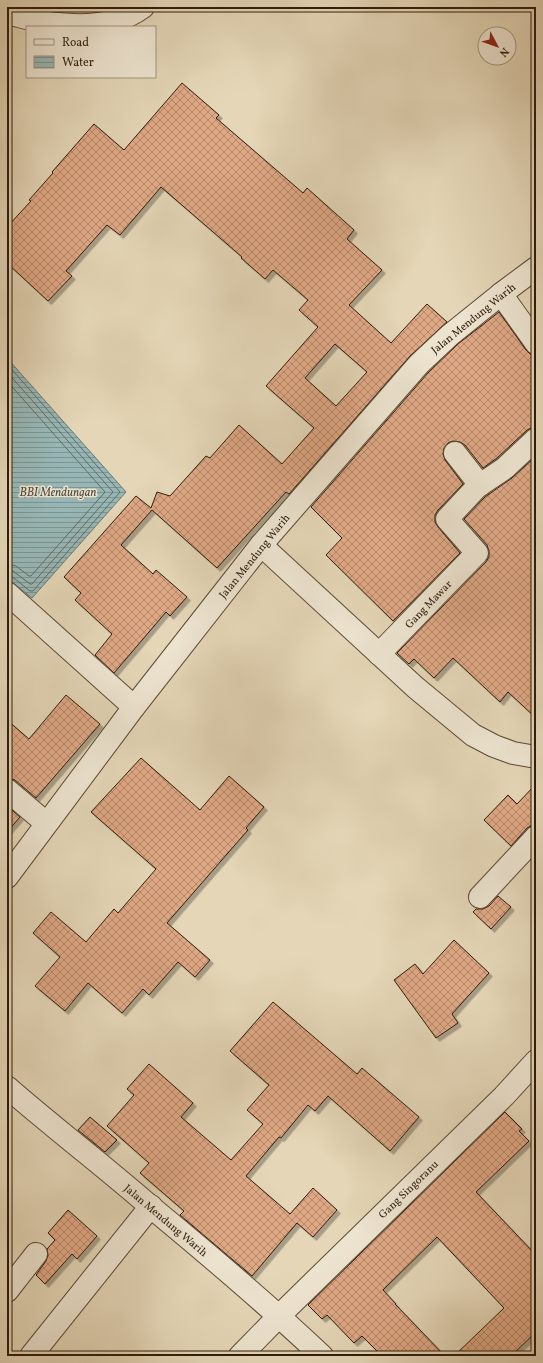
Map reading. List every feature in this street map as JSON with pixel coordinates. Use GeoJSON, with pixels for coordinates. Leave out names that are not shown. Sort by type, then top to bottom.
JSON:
{"type":"FeatureCollection","features":[{"type":"Feature","properties":{"kind":"street"},"geometry":{"type":"LineString","coordinates":[[7,13],[57,24],[90,25],[117,21],[143,7]]}},
{"type":"Feature","properties":{"kind":"street","name":"Jalan Mendung Warih"},"geometry":{"type":"LineString","coordinates":[[7,877],[134,707],[261,545],[419,364],[450,335],[536,268]]}},
{"type":"Feature","properties":{"kind":"street"},"geometry":{"type":"LineString","coordinates":[[501,294],[536,343]]}},
{"type":"Feature","properties":{"kind":"street"},"geometry":{"type":"LineString","coordinates":[[455,453],[480,485],[505,468],[536,439]]}},
{"type":"Feature","properties":{"kind":"street","name":"Gang Mawar"},"geometry":{"type":"LineString","coordinates":[[379,654],[477,553],[447,519],[480,485]]}},
{"type":"Feature","properties":{"kind":"street"},"geometry":{"type":"LineString","coordinates":[[261,545],[415,687],[474,735],[494,746],[513,753],[536,757]]}},
{"type":"Feature","properties":{"kind":"street"},"geometry":{"type":"LineString","coordinates":[[7,593],[134,707]]}},
{"type":"Feature","properties":{"kind":"street"},"geometry":{"type":"LineString","coordinates":[[7,790],[46,823]]}},
{"type":"Feature","properties":{"kind":"street"},"geometry":{"type":"LineString","coordinates":[[480,897],[536,837]]}},
{"type":"Feature","properties":{"kind":"street","name":"Gang Singoranu"},"geometry":{"type":"LineString","coordinates":[[240,1356],[504,1096],[531,1066]]}},
{"type":"Feature","properties":{"kind":"street","name":"Jalan Mendung Warih"},"geometry":{"type":"LineString","coordinates":[[7,1087],[34,1111],[151,1206],[279,1316],[322,1356]]}},
{"type":"Feature","properties":{"kind":"street"},"geometry":{"type":"LineString","coordinates":[[31,1356],[151,1206]]}},
{"type":"Feature","properties":{"kind":"street"},"geometry":{"type":"LineString","coordinates":[[7,1291],[36,1254]]}},
{"type":"Feature","properties":{"kind":"water","name":"BBI Mendungan"},"geometry":{"type":"Polygon","coordinates":[[[7,358],[126,492],[32,598],[7,578],[7,358]]]}},
{"type":"Feature","properties":{"kind":"building"},"geometry":{"type":"Polygon","coordinates":[[[182,83],[219,115],[216,118],[303,193],[307,188],[354,230],[347,239],[382,270],[349,305],[391,343],[427,304],[447,322],[410,356],[289,494],[286,492],[217,568],[152,510],[121,545],[153,574],[156,570],[187,597],[170,616],[166,612],[114,673],[95,655],[112,634],[75,600],[81,593],[64,577],[136,496],[151,508],[157,492],[170,496],[206,456],[210,458],[239,425],[282,464],[314,428],[266,386],[318,327],[299,310],[308,300],[273,270],[265,279],[241,258],[242,257],[161,187],[120,235],[107,225],[66,271],[72,276],[48,301],[7,263],[7,227],[31,201],[29,200],[94,124],[124,150],[182,83]],[[335,344],[305,378],[336,406],[367,372],[335,344]]]}},
{"type":"Feature","properties":{"kind":"building"},"geometry":{"type":"Polygon","coordinates":[[[499,312],[526,350],[530,354],[536,355],[536,427],[527,430],[497,458],[483,468],[465,445],[460,442],[453,441],[448,443],[444,448],[443,454],[445,460],[463,484],[438,510],[435,515],[435,522],[460,553],[393,621],[326,555],[342,538],[311,507],[428,373],[458,344],[499,312]]]}},
{"type":"Feature","properties":{"kind":"building"},"geometry":{"type":"Polygon","coordinates":[[[536,456],[536,718],[508,692],[500,702],[453,658],[434,678],[414,659],[409,664],[397,653],[486,562],[489,557],[487,545],[464,519],[485,497],[512,478],[536,456]]]}},
{"type":"Feature","properties":{"kind":"building"},"geometry":{"type":"Polygon","coordinates":[[[66,695],[100,724],[36,798],[15,780],[7,778],[7,720],[29,739],[66,695]]]}},
{"type":"Feature","properties":{"kind":"building"},"geometry":{"type":"Polygon","coordinates":[[[141,758],[200,810],[229,776],[264,807],[246,828],[248,830],[167,923],[210,960],[195,977],[178,962],[149,995],[143,989],[122,1013],[88,983],[65,1011],[35,986],[60,957],[33,933],[51,912],[86,942],[114,909],[118,913],[156,869],[91,812],[141,758]]]}},
{"type":"Feature","properties":{"kind":"building"},"geometry":{"type":"Polygon","coordinates":[[[536,784],[536,825],[532,825],[527,828],[511,846],[484,820],[508,795],[517,804],[536,784]]]}},
{"type":"Feature","properties":{"kind":"building"},"geometry":{"type":"Polygon","coordinates":[[[7,806],[20,817],[7,832],[7,806]]]}},
{"type":"Feature","properties":{"kind":"building"},"geometry":{"type":"Polygon","coordinates":[[[498,896],[511,907],[491,929],[473,912],[476,909],[483,909],[489,906],[498,896]]]}},
{"type":"Feature","properties":{"kind":"building"},"geometry":{"type":"Polygon","coordinates":[[[454,940],[489,973],[452,1014],[458,1023],[436,1038],[394,980],[415,964],[423,974],[454,940]]]}},
{"type":"Feature","properties":{"kind":"building"},"geometry":{"type":"Polygon","coordinates":[[[273,1002],[357,1074],[362,1068],[419,1117],[390,1151],[328,1096],[315,1111],[308,1105],[281,1138],[279,1137],[246,1176],[290,1214],[313,1188],[337,1210],[313,1237],[297,1223],[252,1276],[180,1215],[184,1211],[140,1173],[149,1163],[107,1126],[134,1095],[127,1089],[149,1064],[193,1103],[181,1117],[231,1160],[263,1124],[247,1110],[269,1085],[230,1051],[273,1002]]]}},
{"type":"Feature","properties":{"kind":"building"},"geometry":{"type":"Polygon","coordinates":[[[505,1112],[522,1129],[519,1131],[529,1141],[476,1192],[536,1255],[536,1332],[511,1356],[454,1356],[504,1308],[437,1237],[383,1290],[445,1356],[382,1356],[362,1336],[354,1343],[327,1315],[322,1319],[308,1305],[505,1112]]]}},
{"type":"Feature","properties":{"kind":"building"},"geometry":{"type":"Polygon","coordinates":[[[90,1117],[117,1140],[105,1152],[78,1130],[90,1117]]]}},
{"type":"Feature","properties":{"kind":"building"},"geometry":{"type":"Polygon","coordinates":[[[68,1210],[97,1236],[77,1259],[72,1254],[45,1284],[36,1275],[46,1261],[48,1255],[47,1249],[55,1240],[48,1233],[68,1210]]]}}]}
